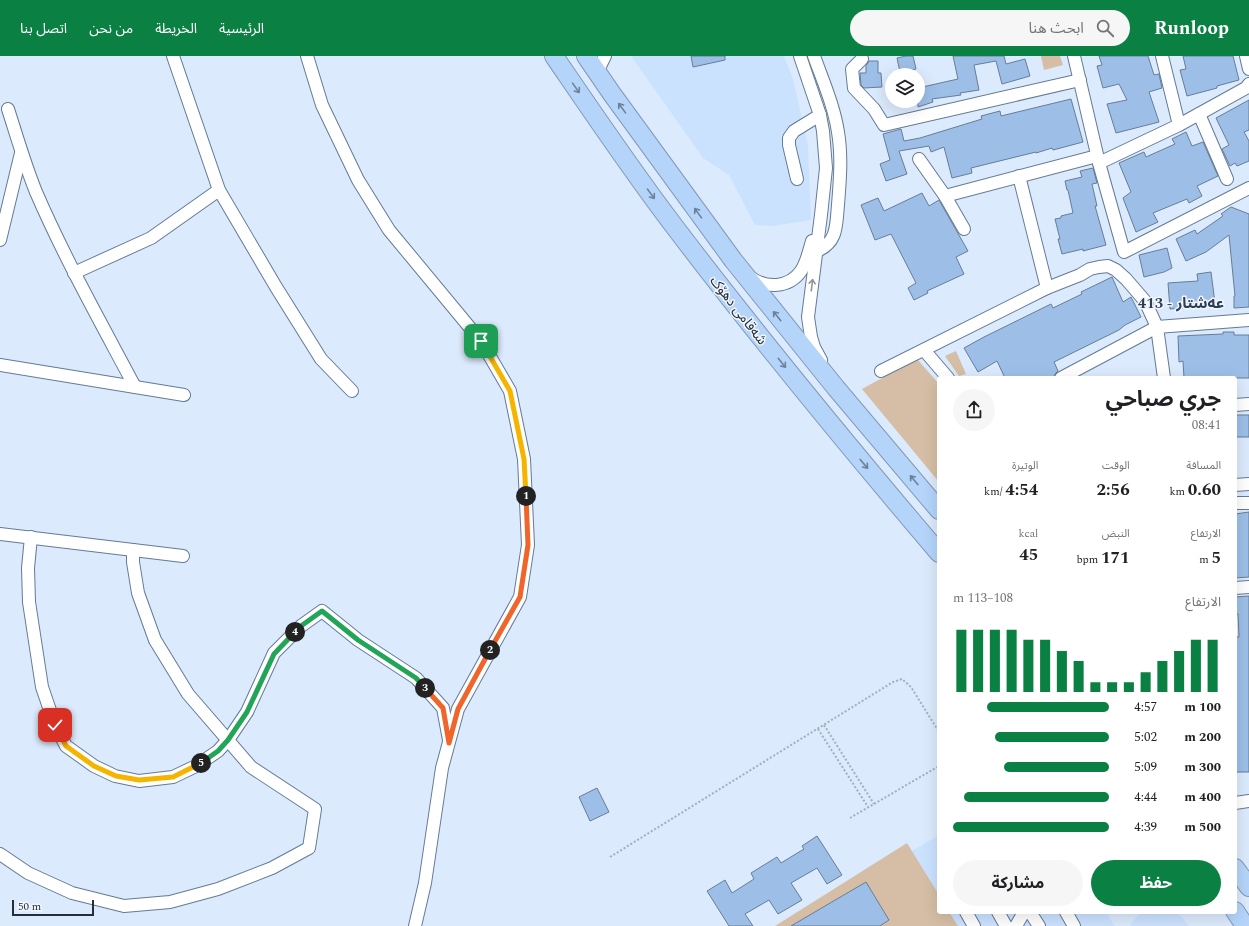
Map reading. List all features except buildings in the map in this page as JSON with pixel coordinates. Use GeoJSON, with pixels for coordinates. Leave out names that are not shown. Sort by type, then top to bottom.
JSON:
{"type":"FeatureCollection","features":[{"type":"Feature","properties":{"kind":"highway","name":"شەقامی دهۆک"},"geometry":{"type":"LineString","coordinates":[[554,56],[608,136],[673,225],[850,448],[937,551]]}},
{"type":"Feature","properties":{"kind":"highway","name":"شەقامی دهۆک"},"geometry":{"type":"LineString","coordinates":[[586,56],[733,260],[836,388],[937,508]]}},
{"type":"Feature","properties":{"kind":"highway"},"geometry":{"type":"LineString","coordinates":[[1237,871],[1249,887]]}},
{"type":"Feature","properties":{"kind":"highway"},"geometry":{"type":"LineString","coordinates":[[1237,914],[1246,926]]}},
{"type":"Feature","properties":{"kind":"street"},"geometry":{"type":"LineString","coordinates":[[173,56],[219,190],[276,287],[322,359],[352,390]]}},
{"type":"Feature","properties":{"kind":"street"},"geometry":{"type":"LineString","coordinates":[[307,56],[322,105],[358,180],[389,230],[481,341],[510,391],[524,459],[528,545],[520,597],[458,709],[442,768],[425,883],[415,926]]}},
{"type":"Feature","properties":{"kind":"street"},"geometry":{"type":"LineString","coordinates":[[597,72],[605,56]]}},
{"type":"Feature","properties":{"kind":"street"},"geometry":{"type":"LineString","coordinates":[[800,56],[820,116],[823,131],[826,168],[809,312],[809,327],[814,347],[836,388]]}},
{"type":"Feature","properties":{"kind":"street"},"geometry":{"type":"LineString","coordinates":[[814,56],[834,114],[838,131],[841,165],[834,233],[828,244],[817,251]]}},
{"type":"Feature","properties":{"kind":"street"},"geometry":{"type":"LineString","coordinates":[[1074,56],[1098,160],[1124,252],[1248,191]]}},
{"type":"Feature","properties":{"kind":"street"},"geometry":{"type":"LineString","coordinates":[[1162,56],[1179,124]]}},
{"type":"Feature","properties":{"kind":"street"},"geometry":{"type":"LineString","coordinates":[[1246,56],[1249,69]]}},
{"type":"Feature","properties":{"kind":"street"},"geometry":{"type":"LineString","coordinates":[[862,59],[852,69],[854,88],[874,109],[884,125],[1080,80]]}},
{"type":"Feature","properties":{"kind":"street"},"geometry":{"type":"LineString","coordinates":[[945,196],[1019,176],[1098,160],[1199,114],[1246,88],[1249,84]]}},
{"type":"Feature","properties":{"kind":"street"},"geometry":{"type":"LineString","coordinates":[[8,109],[36,192],[74,273],[135,387]]}},
{"type":"Feature","properties":{"kind":"street"},"geometry":{"type":"LineString","coordinates":[[1199,114],[1226,179]]}},
{"type":"Feature","properties":{"kind":"street"},"geometry":{"type":"LineString","coordinates":[[797,179],[789,145],[789,138],[794,131],[820,116]]}},
{"type":"Feature","properties":{"kind":"street"},"geometry":{"type":"LineString","coordinates":[[0,240],[22,153]]}},
{"type":"Feature","properties":{"kind":"street"},"geometry":{"type":"LineString","coordinates":[[919,159],[945,196],[964,229]]}},
{"type":"Feature","properties":{"kind":"street"},"geometry":{"type":"LineString","coordinates":[[1019,176],[1047,288]]}},
{"type":"Feature","properties":{"kind":"street"},"geometry":{"type":"LineString","coordinates":[[74,273],[151,238],[219,190]]}},
{"type":"Feature","properties":{"kind":"street"},"geometry":{"type":"LineString","coordinates":[[733,260],[750,278],[761,284],[778,285],[790,281],[804,266],[821,215]]}},
{"type":"Feature","properties":{"kind":"street"},"geometry":{"type":"LineString","coordinates":[[882,371],[1047,288],[1090,270],[1108,266],[1116,270],[1145,301],[1157,327],[1164,376]]}},
{"type":"Feature","properties":{"kind":"street"},"geometry":{"type":"LineString","coordinates":[[1065,376],[1157,327],[1249,320]]}},
{"type":"Feature","properties":{"kind":"street"},"geometry":{"type":"LineString","coordinates":[[924,350],[946,376]]}},
{"type":"Feature","properties":{"kind":"street"},"geometry":{"type":"LineString","coordinates":[[0,365],[184,395]]}},
{"type":"Feature","properties":{"kind":"street"},"geometry":{"type":"LineString","coordinates":[[1237,404],[1249,404]]}},
{"type":"Feature","properties":{"kind":"street"},"geometry":{"type":"LineString","coordinates":[[1237,485],[1249,484]]}},
{"type":"Feature","properties":{"kind":"street"},"geometry":{"type":"LineString","coordinates":[[1237,503],[1249,502]]}},
{"type":"Feature","properties":{"kind":"street"},"geometry":{"type":"LineString","coordinates":[[0,534],[183,556]]}},
{"type":"Feature","properties":{"kind":"street"},"geometry":{"type":"LineString","coordinates":[[31,537],[28,568],[29,602],[42,687],[55,725],[66,746],[94,766],[116,776],[139,780],[173,777],[196,766],[218,751],[228,740],[247,712],[274,654],[301,626],[322,611],[358,640],[416,678],[443,708],[449,743]]}},
{"type":"Feature","properties":{"kind":"street"},"geometry":{"type":"LineString","coordinates":[[0,854],[28,873],[72,893],[124,906],[170,902],[218,889],[272,868],[309,848],[315,809],[251,767],[188,694],[155,640],[138,593],[133,562],[133,550]]}},
{"type":"Feature","properties":{"kind":"street"},"geometry":{"type":"LineString","coordinates":[[1237,588],[1249,587]]}},
{"type":"Feature","properties":{"kind":"street"},"geometry":{"type":"LineString","coordinates":[[1237,803],[1249,801]]}},
{"type":"Feature","properties":{"kind":"street"},"geometry":{"type":"LineString","coordinates":[[967,914],[974,926],[980,923],[982,926]]}},
{"type":"Feature","properties":{"kind":"street"},"geometry":{"type":"LineString","coordinates":[[999,914],[1006,926]]}},
{"type":"Feature","properties":{"kind":"street"},"geometry":{"type":"LineString","coordinates":[[1016,926],[1023,914]]}},
{"type":"Feature","properties":{"kind":"street"},"geometry":{"type":"LineString","coordinates":[[1031,914],[1038,926]]}},
{"type":"Feature","properties":{"kind":"street"},"geometry":{"type":"LineString","coordinates":[[1067,914],[1074,926]]}},
{"type":"Feature","properties":{"kind":"path"},"geometry":{"type":"LineString","coordinates":[[610,857],[893,682],[902,679],[911,687],[937,729]]}},
{"type":"Feature","properties":{"kind":"path"},"geometry":{"type":"LineString","coordinates":[[824,725],[874,804]]}},
{"type":"Feature","properties":{"kind":"path"},"geometry":{"type":"LineString","coordinates":[[818,729],[868,808]]}},
{"type":"Feature","properties":{"kind":"path"},"geometry":{"type":"LineString","coordinates":[[850,818],[937,767]]}},
{"type":"Feature","properties":{"kind":"shaded area"},"geometry":{"type":"Polygon","coordinates":[[[631,56],[784,56],[793,79],[808,145],[811,220],[772,226],[755,225],[729,175],[703,158],[631,56]]]}},
{"type":"Feature","properties":{"kind":"shaded area"},"geometry":{"type":"Polygon","coordinates":[[[1041,56],[1060,56],[1063,65],[1044,70],[1041,56]]]}},
{"type":"Feature","properties":{"kind":"shaded area"},"geometry":{"type":"Polygon","coordinates":[[[956,351],[966,374],[959,376],[945,356],[956,351]]]}},
{"type":"Feature","properties":{"kind":"shaded area"},"geometry":{"type":"Polygon","coordinates":[[[917,359],[937,382],[937,480],[862,389],[917,359]]]}},
{"type":"Feature","properties":{"kind":"shaded area"},"geometry":{"type":"Polygon","coordinates":[[[937,836],[937,914],[1107,914],[1115,926],[782,926],[937,836]]]}},
{"type":"Feature","properties":{"kind":"shaded area"},"geometry":{"type":"Polygon","coordinates":[[[907,843],[937,892],[937,914],[950,914],[958,926],[775,926],[907,843]]]}},
{"type":"Feature","properties":{"kind":"shaded area"},"geometry":{"type":"Polygon","coordinates":[[[1140,914],[1179,914],[1189,926],[1132,926],[1130,924],[1140,914]]]}},
{"type":"Feature","properties":{"kind":"district","name":"عه‌شتار - 413"},"geometry":{"type":"Point","coordinates":[1181,303]}},
{"type":"Feature","properties":{"kind":"route"},"geometry":{"type":"LineString","coordinates":[[55,725],[66,746],[94,766],[116,776],[139,780],[173,777],[196,766],[218,751],[228,740],[247,712],[274,654],[301,626],[322,611],[358,640],[416,678],[443,708],[449,743],[458,709],[520,597],[528,545],[524,459],[510,391],[481,341]]}}]}
